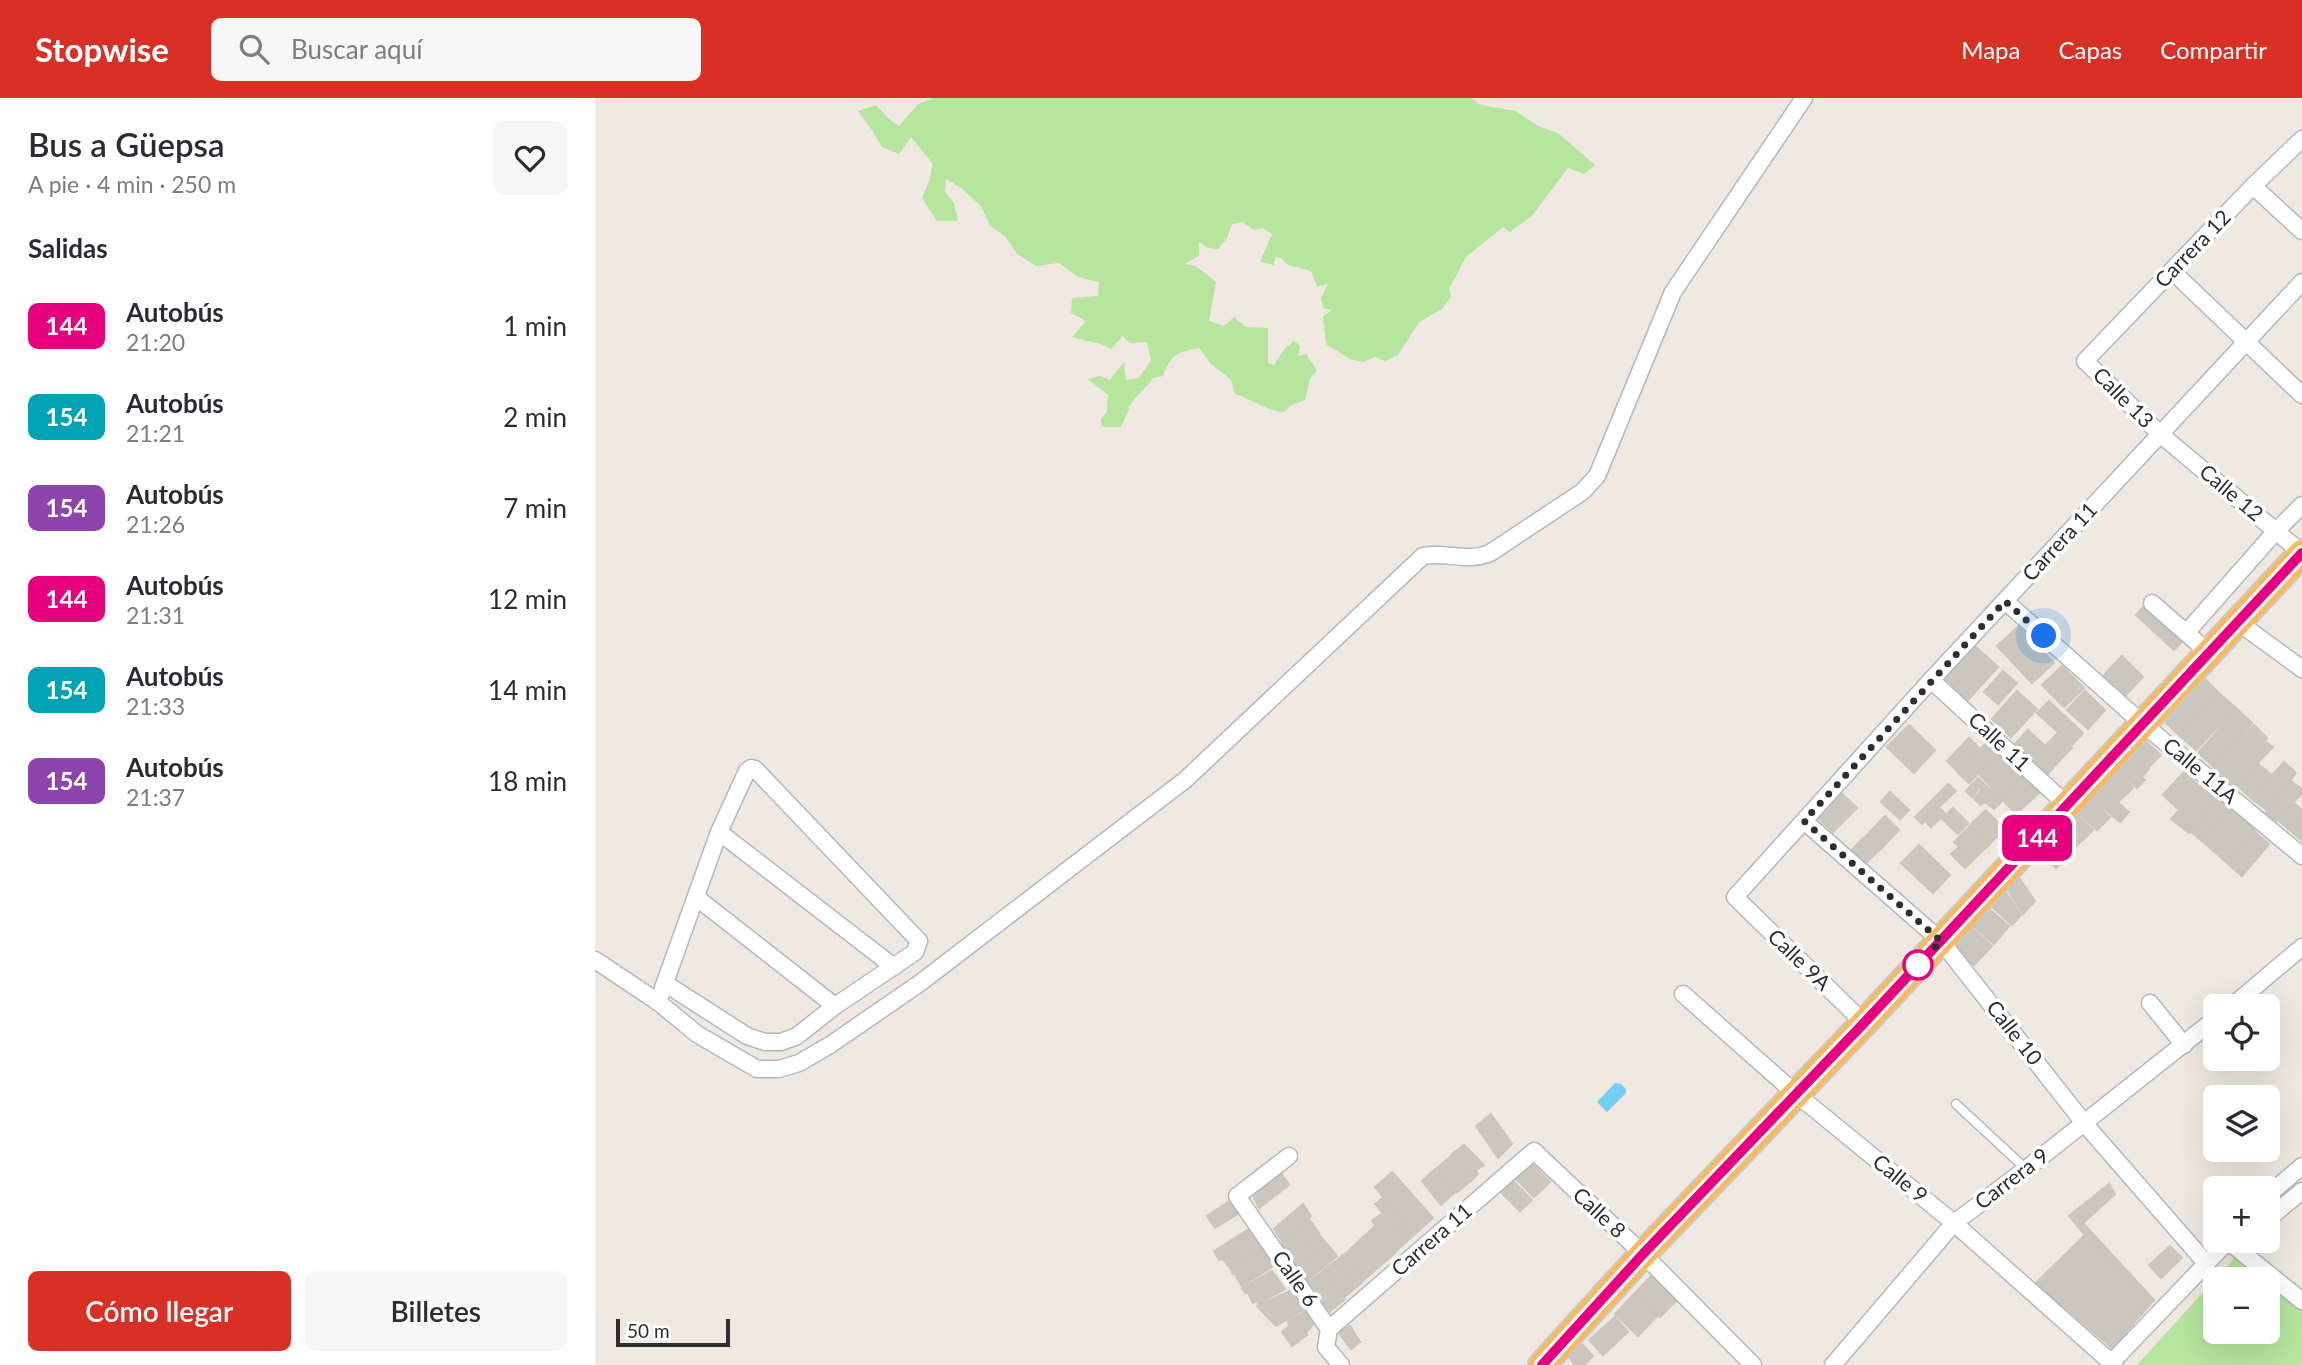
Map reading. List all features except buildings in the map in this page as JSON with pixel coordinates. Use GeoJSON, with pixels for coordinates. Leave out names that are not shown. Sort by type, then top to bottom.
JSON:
{"type":"FeatureCollection","features":[{"type":"Feature","properties":{"kind":"highway"},"geometry":{"type":"LineString","coordinates":[[1542,1365],[1643,1254],[1864,1023],[2302,553]]}},
{"type":"Feature","properties":{"kind":"street"},"geometry":{"type":"LineString","coordinates":[[595,960],[658,1002],[697,1034],[757,1069],[779,1069],[799,1063],[830,1045],[927,977],[1185,780],[1423,556],[1435,553],[1467,559],[1479,558],[1582,492],[1598,476],[1673,292],[1804,98]]}},
{"type":"Feature","properties":{"kind":"street","name":"Carrera 12"},"geometry":{"type":"LineString","coordinates":[[2085,361],[2253,186],[2302,139]]}},
{"type":"Feature","properties":{"kind":"street"},"geometry":{"type":"LineString","coordinates":[[2253,186],[2302,231]]}},
{"type":"Feature","properties":{"kind":"street"},"geometry":{"type":"LineString","coordinates":[[2172,271],[2302,395]]}},
{"type":"Feature","properties":{"kind":"street","name":"Carrera 11"},"geometry":{"type":"LineString","coordinates":[[1735,897],[1931,680],[2302,282]]}},
{"type":"Feature","properties":{"kind":"street","name":"Calle 13"},"geometry":{"type":"LineString","coordinates":[[2085,361],[2160,434]]}},
{"type":"Feature","properties":{"kind":"street","name":"Calle 12"},"geometry":{"type":"LineString","coordinates":[[2160,434],[2302,553]]}},
{"type":"Feature","properties":{"kind":"street"},"geometry":{"type":"LineString","coordinates":[[2186,633],[2302,505]]}},
{"type":"Feature","properties":{"kind":"street","name":"Calle 11A"},"geometry":{"type":"LineString","coordinates":[[2005,601],[2143,724],[2302,856]]}},
{"type":"Feature","properties":{"kind":"street"},"geometry":{"type":"LineString","coordinates":[[2152,603],[2209,653]]}},
{"type":"Feature","properties":{"kind":"street"},"geometry":{"type":"LineString","coordinates":[[2238,622],[2302,669]]}},
{"type":"Feature","properties":{"kind":"street","name":"Calle 11"},"geometry":{"type":"LineString","coordinates":[[1931,680],[2067,805]]}},
{"type":"Feature","properties":{"kind":"street"},"geometry":{"type":"LineString","coordinates":[[658,1002],[719,832],[747,771],[751,768],[755,769],[919,941],[915,952],[835,1006],[797,1036],[781,1042],[765,1042],[747,1036],[666,984]]}},
{"type":"Feature","properties":{"kind":"street","name":"Calle 10"},"geometry":{"type":"LineString","coordinates":[[1804,821],[1941,941],[2084,1123],[2206,1263]]}},
{"type":"Feature","properties":{"kind":"street"},"geometry":{"type":"LineString","coordinates":[[719,832],[894,967]]}},
{"type":"Feature","properties":{"kind":"street","name":"Calle 9A"},"geometry":{"type":"LineString","coordinates":[[1735,897],[1864,1023]]}},
{"type":"Feature","properties":{"kind":"street"},"geometry":{"type":"LineString","coordinates":[[697,898],[835,1006]]}},
{"type":"Feature","properties":{"kind":"street"},"geometry":{"type":"LineString","coordinates":[[2247,994],[2300,953]]}},
{"type":"Feature","properties":{"kind":"street","name":"Calle 9"},"geometry":{"type":"LineString","coordinates":[[1683,994],[1795,1093],[1954,1223],[2112,1365]]}},
{"type":"Feature","properties":{"kind":"street"},"geometry":{"type":"LineString","coordinates":[[2150,1003],[2184,1045]]}},
{"type":"Feature","properties":{"kind":"street","name":"Carrera 9"},"geometry":{"type":"LineString","coordinates":[[1833,1365],[1954,1223],[2203,1029]]}},
{"type":"Feature","properties":{"kind":"street","name":"Carrera 11"},"geometry":{"type":"LineString","coordinates":[[1329,1329],[1534,1151]]}},
{"type":"Feature","properties":{"kind":"street","name":"Calle 8"},"geometry":{"type":"LineString","coordinates":[[1534,1151],[1643,1254],[1753,1365]]}},
{"type":"Feature","properties":{"kind":"street","name":"Calle 6"},"geometry":{"type":"LineString","coordinates":[[1289,1156],[1237,1195],[1329,1329],[1327,1347],[1341,1365]]}},
{"type":"Feature","properties":{"kind":"street"},"geometry":{"type":"LineString","coordinates":[[2280,1185],[2302,1166]]}},
{"type":"Feature","properties":{"kind":"street"},"geometry":{"type":"LineString","coordinates":[[2280,1209],[2302,1191]]}},
{"type":"Feature","properties":{"kind":"street"},"geometry":{"type":"LineString","coordinates":[[2112,1365],[2216,1253]]}},
{"type":"Feature","properties":{"kind":"street"},"geometry":{"type":"LineString","coordinates":[[2243,1253],[2302,1301]]}},
{"type":"Feature","properties":{"kind":"lane"},"geometry":{"type":"LineString","coordinates":[[1956,1104],[2026,1169]]}},
{"type":"Feature","properties":{"kind":"green space"},"geometry":{"type":"Polygon","coordinates":[[[932,98],[1471,98],[1481,105],[1516,111],[1538,126],[1558,133],[1595,165],[1584,174],[1568,168],[1532,216],[1510,232],[1503,227],[1466,257],[1449,289],[1451,297],[1442,309],[1419,322],[1398,355],[1385,361],[1375,357],[1363,362],[1350,359],[1326,344],[1323,316],[1332,310],[1323,308],[1321,298],[1328,284],[1317,287],[1311,271],[1288,265],[1281,258],[1275,257],[1274,265],[1260,262],[1272,234],[1263,228],[1254,230],[1243,222],[1232,224],[1227,238],[1218,249],[1208,248],[1199,242],[1199,256],[1184,264],[1196,266],[1216,282],[1209,321],[1224,326],[1234,317],[1246,327],[1268,328],[1268,363],[1274,365],[1285,348],[1294,341],[1300,346],[1298,356],[1306,354],[1317,370],[1310,379],[1305,400],[1290,406],[1284,412],[1235,394],[1231,380],[1210,363],[1199,348],[1179,353],[1169,363],[1163,376],[1153,378],[1133,401],[1120,427],[1102,427],[1101,419],[1107,411],[1108,395],[1088,379],[1100,376],[1110,380],[1124,362],[1126,380],[1139,378],[1151,360],[1147,342],[1130,343],[1123,336],[1111,349],[1102,344],[1072,337],[1086,321],[1071,313],[1072,298],[1098,296],[1099,282],[1078,277],[1059,263],[1036,266],[1017,254],[1005,236],[990,226],[981,206],[946,179],[945,192],[954,203],[958,221],[937,221],[922,198],[930,179],[932,163],[911,137],[899,154],[882,147],[858,111],[876,105],[899,126],[917,105],[932,98]]]}},
{"type":"Feature","properties":{"kind":"green space"},"geometry":{"type":"Polygon","coordinates":[[[2238,1254],[2254,1267],[2227,1267],[2238,1254]]]}},
{"type":"Feature","properties":{"kind":"green space"},"geometry":{"type":"Polygon","coordinates":[[[2280,1287],[2302,1305],[2302,1365],[2137,1365],[2203,1292],[2203,1344],[2280,1344],[2280,1287]]]}},
{"type":"Feature","properties":{"kind":"water"},"geometry":{"type":"Polygon","coordinates":[[[1615,1083],[1621,1084],[1626,1093],[1607,1112],[1597,1102],[1615,1083]]]}},
{"type":"Feature","properties":{"kind":"bus line","name":"144"},"geometry":{"type":"LineString","coordinates":[[1542,1365],[1643,1254],[1864,1023],[2302,553]]}},
{"type":"Feature","properties":{"kind":"route"},"geometry":{"type":"LineString","coordinates":[[1918,965],[1941,941],[1804,821],[2005,601],[2044,636]]}}]}
